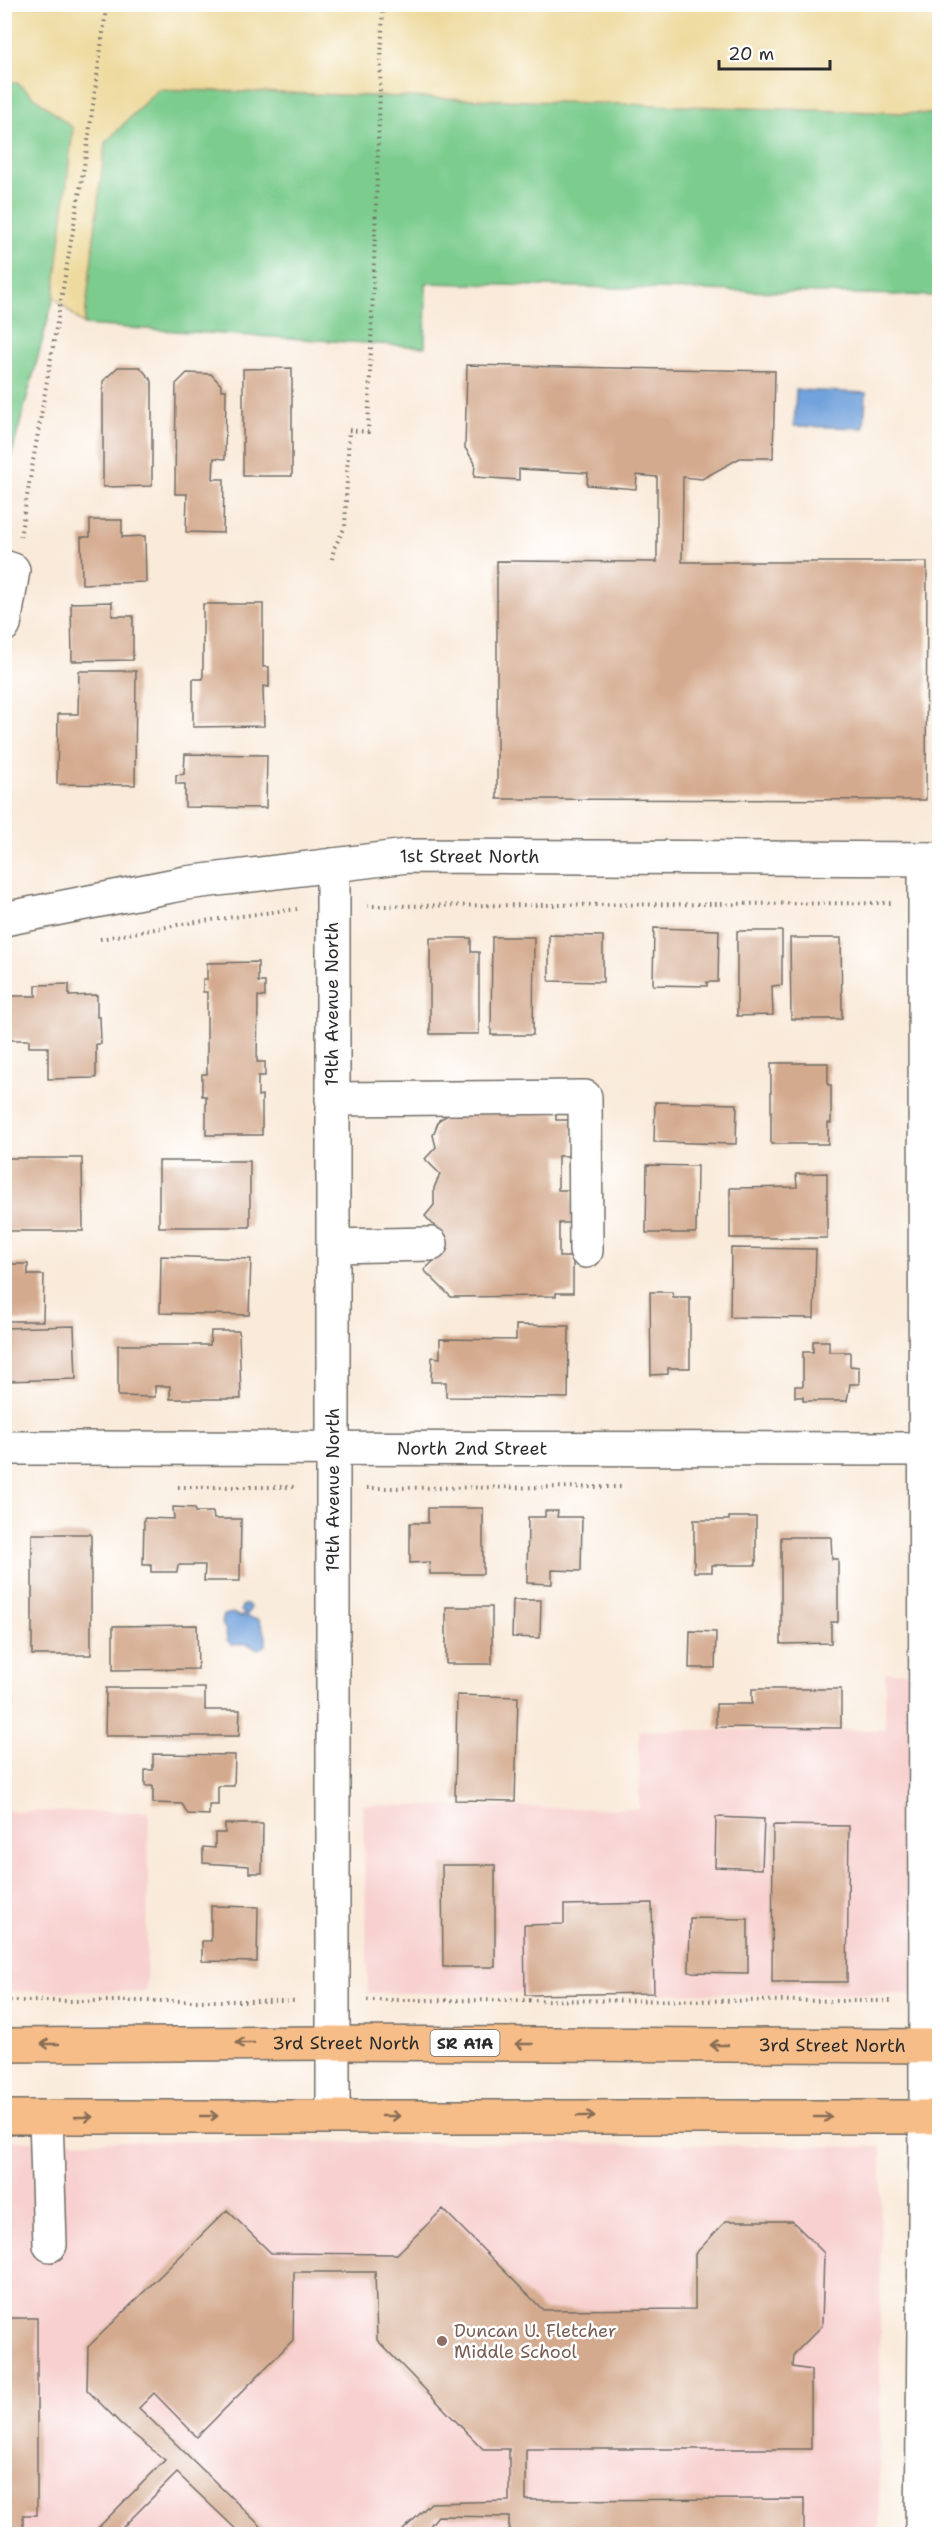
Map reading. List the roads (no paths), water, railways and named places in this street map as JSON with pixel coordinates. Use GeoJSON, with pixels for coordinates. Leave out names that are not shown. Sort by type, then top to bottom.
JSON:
{"type":"FeatureCollection","features":[{"type":"Feature","properties":{"kind":"main road","name":"3rd Street North"},"geometry":{"type":"LineString","coordinates":[[4,2044],[932,2046]]}},
{"type":"Feature","properties":{"kind":"main road"},"geometry":{"type":"LineString","coordinates":[[4,2117],[333,2115],[933,2117]]}},
{"type":"Feature","properties":{"kind":"street"},"geometry":{"type":"LineString","coordinates":[[4,625],[9,568]]}},
{"type":"Feature","properties":{"kind":"street","name":"1st Street North"},"geometry":{"type":"LineString","coordinates":[[4,919],[186,883],[407,856],[932,859]]}},
{"type":"Feature","properties":{"kind":"street"},"geometry":{"type":"LineString","coordinates":[[922,2535],[933,2117],[932,2046],[925,2001],[933,1449],[926,903],[932,859]]}},
{"type":"Feature","properties":{"kind":"street","name":"19th Avenue North"},"geometry":{"type":"LineString","coordinates":[[333,865],[333,2115]]}},
{"type":"Feature","properties":{"kind":"street"},"geometry":{"type":"LineString","coordinates":[[332,1099],[585,1097],[586,1251]]}},
{"type":"Feature","properties":{"kind":"street"},"geometry":{"type":"LineString","coordinates":[[333,1246],[431,1244]]}},
{"type":"Feature","properties":{"kind":"street","name":"North 2nd Street"},"geometry":{"type":"LineString","coordinates":[[4,1448],[933,1449]]}},
{"type":"Feature","properties":{"kind":"street"},"geometry":{"type":"LineString","coordinates":[[46,2117],[50,2245]]}},
{"type":"Feature","properties":{"kind":"water"},"geometry":{"type":"Polygon","coordinates":[[[796,390],[866,393],[864,428],[794,426],[796,390]]]}},
{"type":"Feature","properties":{"kind":"water"},"geometry":{"type":"Polygon","coordinates":[[[247,1604],[251,1608],[246,1617],[259,1620],[266,1636],[266,1645],[261,1648],[257,1649],[246,1643],[232,1645],[227,1640],[222,1623],[224,1615],[232,1613],[242,1617],[244,1613],[241,1611],[242,1606],[247,1604]]]}},
{"type":"Feature","properties":{"kind":"place","name":"Duncan U. Fletcher Middle School"},"geometry":{"type":"Point","coordinates":[442,2341]}}]}
